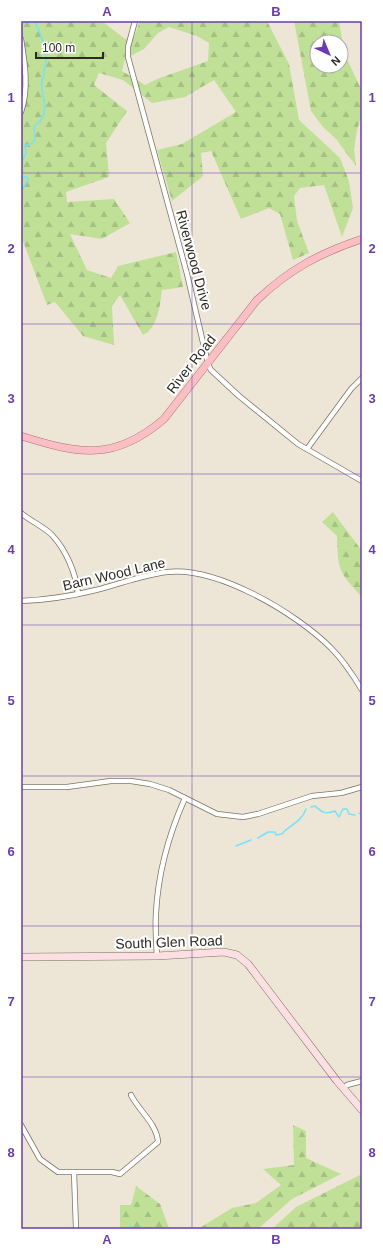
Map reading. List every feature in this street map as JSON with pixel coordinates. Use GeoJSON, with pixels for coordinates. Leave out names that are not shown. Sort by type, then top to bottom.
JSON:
{"type":"FeatureCollection","features":[{"type":"Feature","properties":{"kind":"main road","name":"River Road"},"geometry":{"type":"LineString","coordinates":[[21,436],[56,447],[81,452],[97,452],[122,446],[152,430],[164,419],[257,300],[274,284],[314,257],[362,239]]}},
{"type":"Feature","properties":{"kind":"main road","name":"South Glen Road"},"geometry":{"type":"LineString","coordinates":[[21,957],[157,956],[224,952],[234,954],[243,959],[343,1088],[362,1110]]}},
{"type":"Feature","properties":{"kind":"street","name":"Riverwood Drive"},"geometry":{"type":"LineString","coordinates":[[135,21],[128,47],[128,57],[187,274],[208,364],[211,370],[279,430],[307,449],[362,481]]}},
{"type":"Feature","properties":{"kind":"street"},"geometry":{"type":"LineString","coordinates":[[21,39],[26,71],[26,86],[21,112]]}},
{"type":"Feature","properties":{"kind":"street"},"geometry":{"type":"LineString","coordinates":[[307,449],[351,389],[362,378]]}},
{"type":"Feature","properties":{"kind":"street"},"geometry":{"type":"LineString","coordinates":[[21,513],[51,534],[62,548],[77,581],[78,594]]}},
{"type":"Feature","properties":{"kind":"street","name":"Barn Wood Lane"},"geometry":{"type":"LineString","coordinates":[[21,601],[78,594],[132,578],[168,572],[195,573],[218,580],[283,610],[303,624],[332,650],[362,690]]}},
{"type":"Feature","properties":{"kind":"street"},"geometry":{"type":"LineString","coordinates":[[21,787],[67,786],[111,781],[131,781],[150,784],[185,798],[217,814],[243,817],[258,814],[312,796],[340,793],[362,787]]}},
{"type":"Feature","properties":{"kind":"street"},"geometry":{"type":"LineString","coordinates":[[157,956],[155,913],[159,881],[165,853],[185,798]]}},
{"type":"Feature","properties":{"kind":"street"},"geometry":{"type":"LineString","coordinates":[[343,1088],[347,1085],[362,1081]]}},
{"type":"Feature","properties":{"kind":"street"},"geometry":{"type":"LineString","coordinates":[[21,1125],[40,1160],[58,1172],[112,1172],[120,1174],[157,1144],[158,1138],[154,1127],[136,1105],[131,1095]]}},
{"type":"Feature","properties":{"kind":"street"},"geometry":{"type":"LineString","coordinates":[[74,1172],[76,1229]]}},
{"type":"Feature","properties":{"kind":"green space"},"geometry":{"type":"Polygon","coordinates":[[[21,21],[102,21],[125,39],[134,37],[140,21],[267,21],[289,64],[299,120],[340,158],[349,181],[353,208],[342,237],[324,185],[300,188],[294,196],[297,221],[309,253],[293,260],[280,214],[269,208],[241,219],[211,151],[201,153],[203,176],[172,201],[157,150],[182,144],[236,112],[214,80],[185,97],[152,103],[123,80],[99,73],[94,85],[127,111],[106,143],[109,177],[66,192],[67,202],[114,199],[130,223],[102,239],[70,234],[87,270],[111,278],[118,266],[176,252],[183,287],[162,290],[155,322],[148,332],[143,335],[120,295],[112,306],[114,345],[83,336],[55,302],[47,305],[21,236],[21,21]],[[169,27],[158,33],[144,49],[125,59],[122,71],[145,85],[157,79],[208,61],[209,43],[197,36],[169,27]]]}},
{"type":"Feature","properties":{"kind":"green space"},"geometry":{"type":"Polygon","coordinates":[[[294,21],[339,21],[341,34],[309,34],[309,74],[349,74],[349,63],[362,91],[362,114],[357,130],[354,149],[356,166],[336,139],[323,127],[311,111],[294,21]]]}},
{"type":"Feature","properties":{"kind":"green space"},"geometry":{"type":"Polygon","coordinates":[[[333,512],[362,551],[362,597],[348,581],[341,570],[338,556],[337,536],[322,522],[333,512]]]}},
{"type":"Feature","properties":{"kind":"green space"},"geometry":{"type":"Polygon","coordinates":[[[293,1125],[306,1131],[306,1158],[341,1174],[292,1199],[258,1229],[198,1229],[232,1208],[256,1203],[281,1185],[263,1169],[294,1165],[293,1125]]]}},
{"type":"Feature","properties":{"kind":"green space"},"geometry":{"type":"Polygon","coordinates":[[[362,1174],[362,1229],[272,1229],[296,1207],[362,1174]]]}},
{"type":"Feature","properties":{"kind":"green space"},"geometry":{"type":"Polygon","coordinates":[[[136,1186],[160,1204],[169,1228],[176,1229],[120,1228],[120,1205],[131,1205],[136,1186]]]}},
{"type":"Feature","properties":{"kind":"waterway"},"geometry":{"type":"LineString","coordinates":[[21,163],[26,153],[25,146],[33,143],[35,139],[34,126],[40,122],[45,108],[42,81],[44,77],[46,56],[43,41],[35,21]]}},
{"type":"Feature","properties":{"kind":"waterway"},"geometry":{"type":"LineString","coordinates":[[21,177],[27,177],[28,180],[21,191]]}},
{"type":"Feature","properties":{"kind":"waterway"},"geometry":{"type":"LineString","coordinates":[[311,807],[315,806],[326,813],[335,811],[339,817],[343,809],[347,809],[349,814],[355,815]]}},
{"type":"Feature","properties":{"kind":"waterway"},"geometry":{"type":"LineString","coordinates":[[258,838],[268,832],[275,832],[276,835],[282,834],[302,817],[306,809]]}},
{"type":"Feature","properties":{"kind":"waterway"},"geometry":{"type":"LineString","coordinates":[[236,846],[251,840]]}},
{"type":"Feature","properties":{"kind":"waterway"},"geometry":{"type":"LineString","coordinates":[[130,1226],[137,1229]]}}]}
